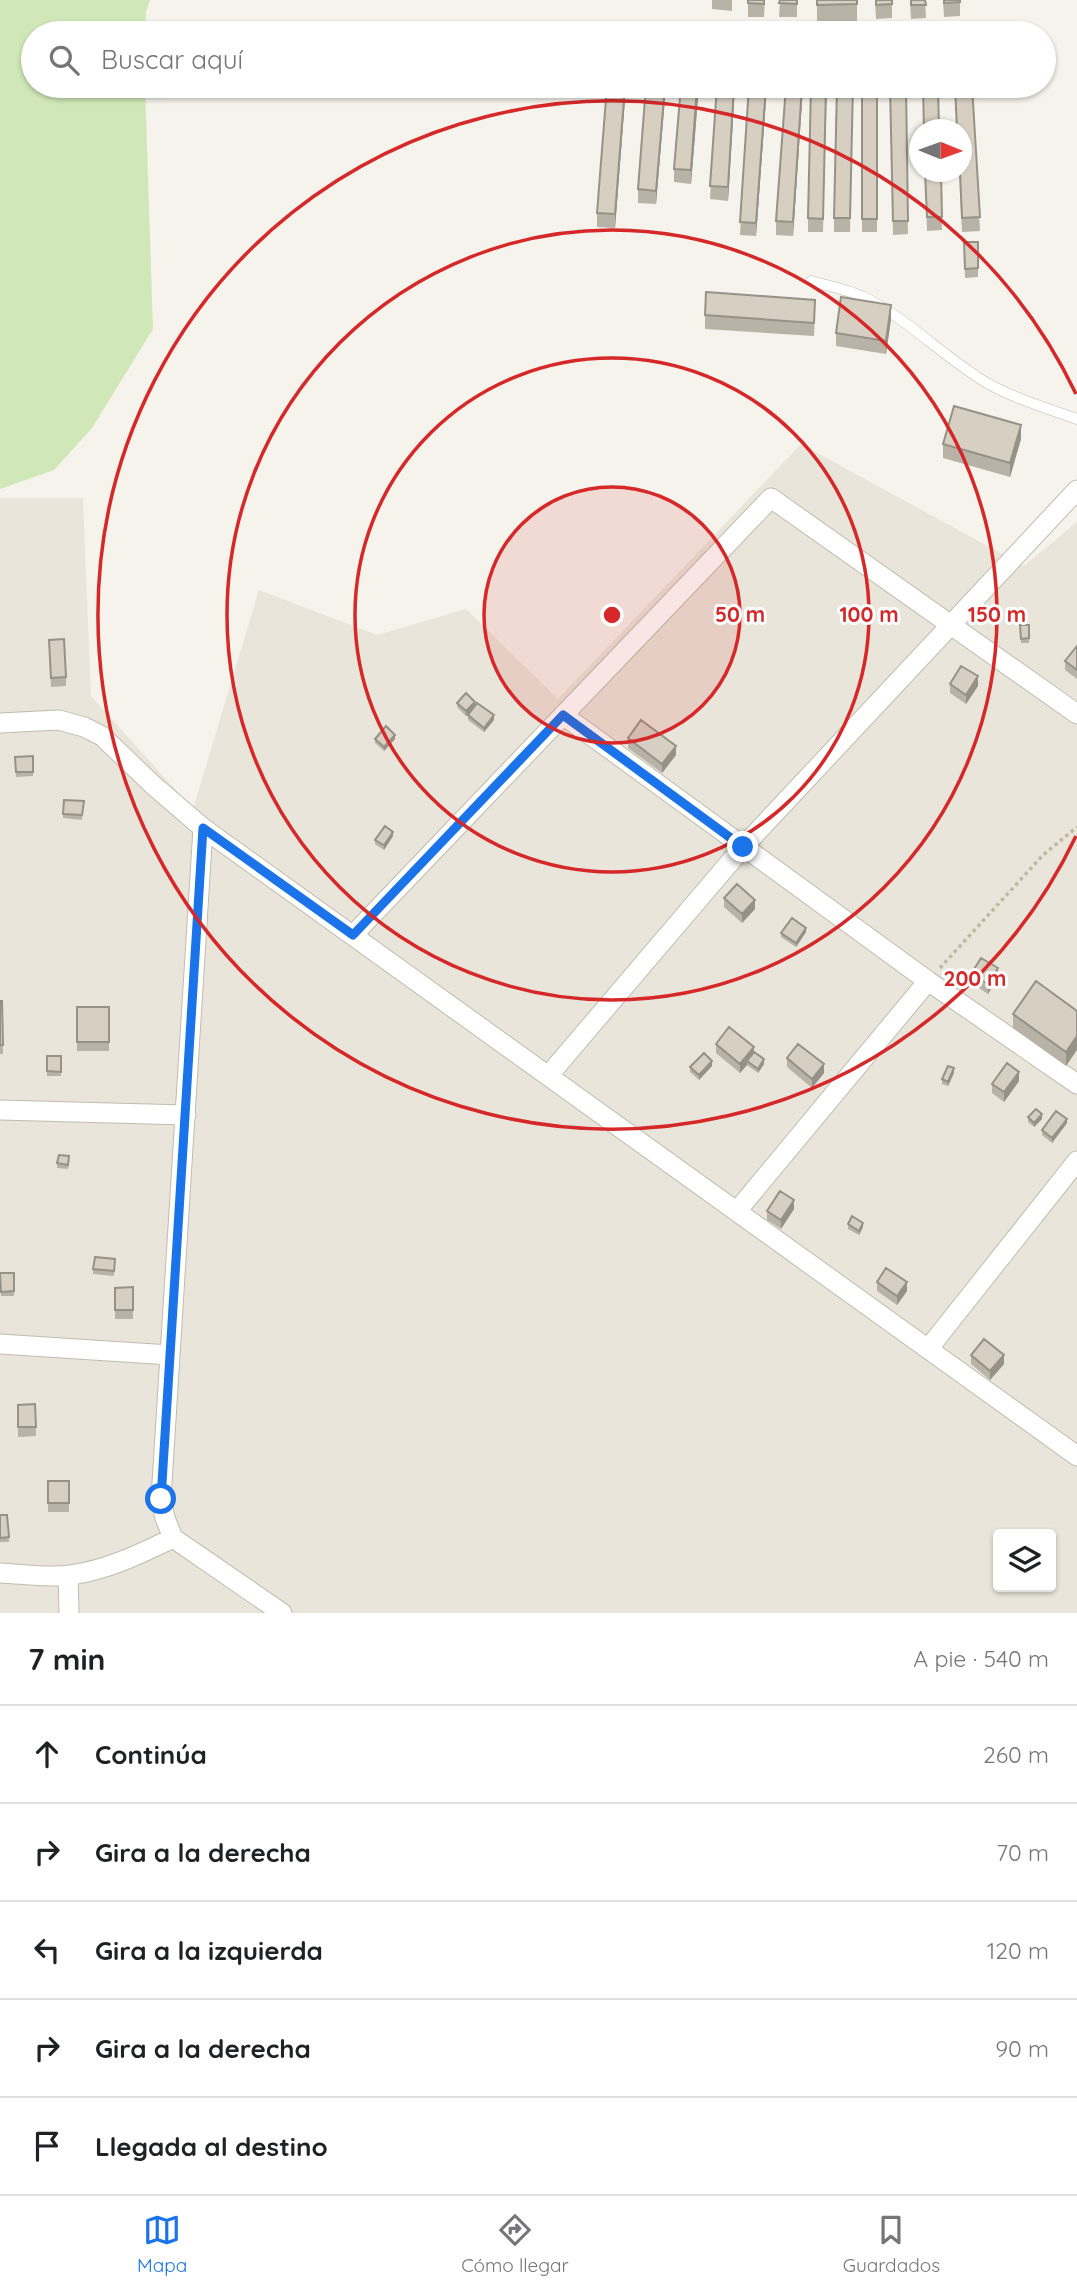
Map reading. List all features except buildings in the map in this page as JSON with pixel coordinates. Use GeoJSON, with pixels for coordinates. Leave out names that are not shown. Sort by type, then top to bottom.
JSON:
{"type":"FeatureCollection","features":[{"type":"Feature","properties":{"kind":"street"},"geometry":{"type":"LineString","coordinates":[[548,1076],[743,847],[1077,489]]}},
{"type":"Feature","properties":{"kind":"street"},"geometry":{"type":"LineString","coordinates":[[353,935],[771,498],[1077,714]]}},
{"type":"Feature","properties":{"kind":"street"},"geometry":{"type":"LineString","coordinates":[[563,715],[928,982],[1077,1084]]}},
{"type":"Feature","properties":{"kind":"street"},"geometry":{"type":"LineString","coordinates":[[0,723],[59,720],[102,736],[203,828],[1077,1456]]}},
{"type":"Feature","properties":{"kind":"street"},"geometry":{"type":"LineString","coordinates":[[203,828],[161,1499],[173,1538],[282,1613]]}},
{"type":"Feature","properties":{"kind":"street"},"geometry":{"type":"LineString","coordinates":[[737,1211],[928,982]]}},
{"type":"Feature","properties":{"kind":"street"},"geometry":{"type":"LineString","coordinates":[[0,1111],[186,1115]]}},
{"type":"Feature","properties":{"kind":"street"},"geometry":{"type":"LineString","coordinates":[[928,1349],[1077,1161]]}},
{"type":"Feature","properties":{"kind":"street"},"geometry":{"type":"LineString","coordinates":[[0,1344],[170,1355]]}},
{"type":"Feature","properties":{"kind":"street"},"geometry":{"type":"LineString","coordinates":[[0,1573],[68,1575],[96,1570],[134,1557],[173,1538]]}},
{"type":"Feature","properties":{"kind":"street"},"geometry":{"type":"LineString","coordinates":[[68,1575],[69,1613]]}},
{"type":"Feature","properties":{"kind":"lane"},"geometry":{"type":"LineString","coordinates":[[811,281],[865,298],[915,328],[957,363],[987,383],[1016,397],[1077,419]]}},
{"type":"Feature","properties":{"kind":"path"},"geometry":{"type":"LineString","coordinates":[[928,982],[1005,894],[1077,825]]}},
{"type":"Feature","properties":{"kind":"shaded area"},"geometry":{"type":"Polygon","coordinates":[[[801,444],[1024,566],[1077,522],[1077,1613],[0,1613],[0,498],[83,498],[91,696],[193,809],[259,590],[377,635],[466,609],[558,699],[801,444]]]}},
{"type":"Feature","properties":{"kind":"green space"},"geometry":{"type":"Polygon","coordinates":[[[0,0],[150,0],[146,21],[21,21],[21,98],[145,98],[153,329],[92,428],[54,470],[0,489],[0,0]]]}},
{"type":"Feature","properties":{"kind":"route"},"geometry":{"type":"LineString","coordinates":[[161,1499],[203,828],[353,935],[563,715],[743,847]]}}]}
